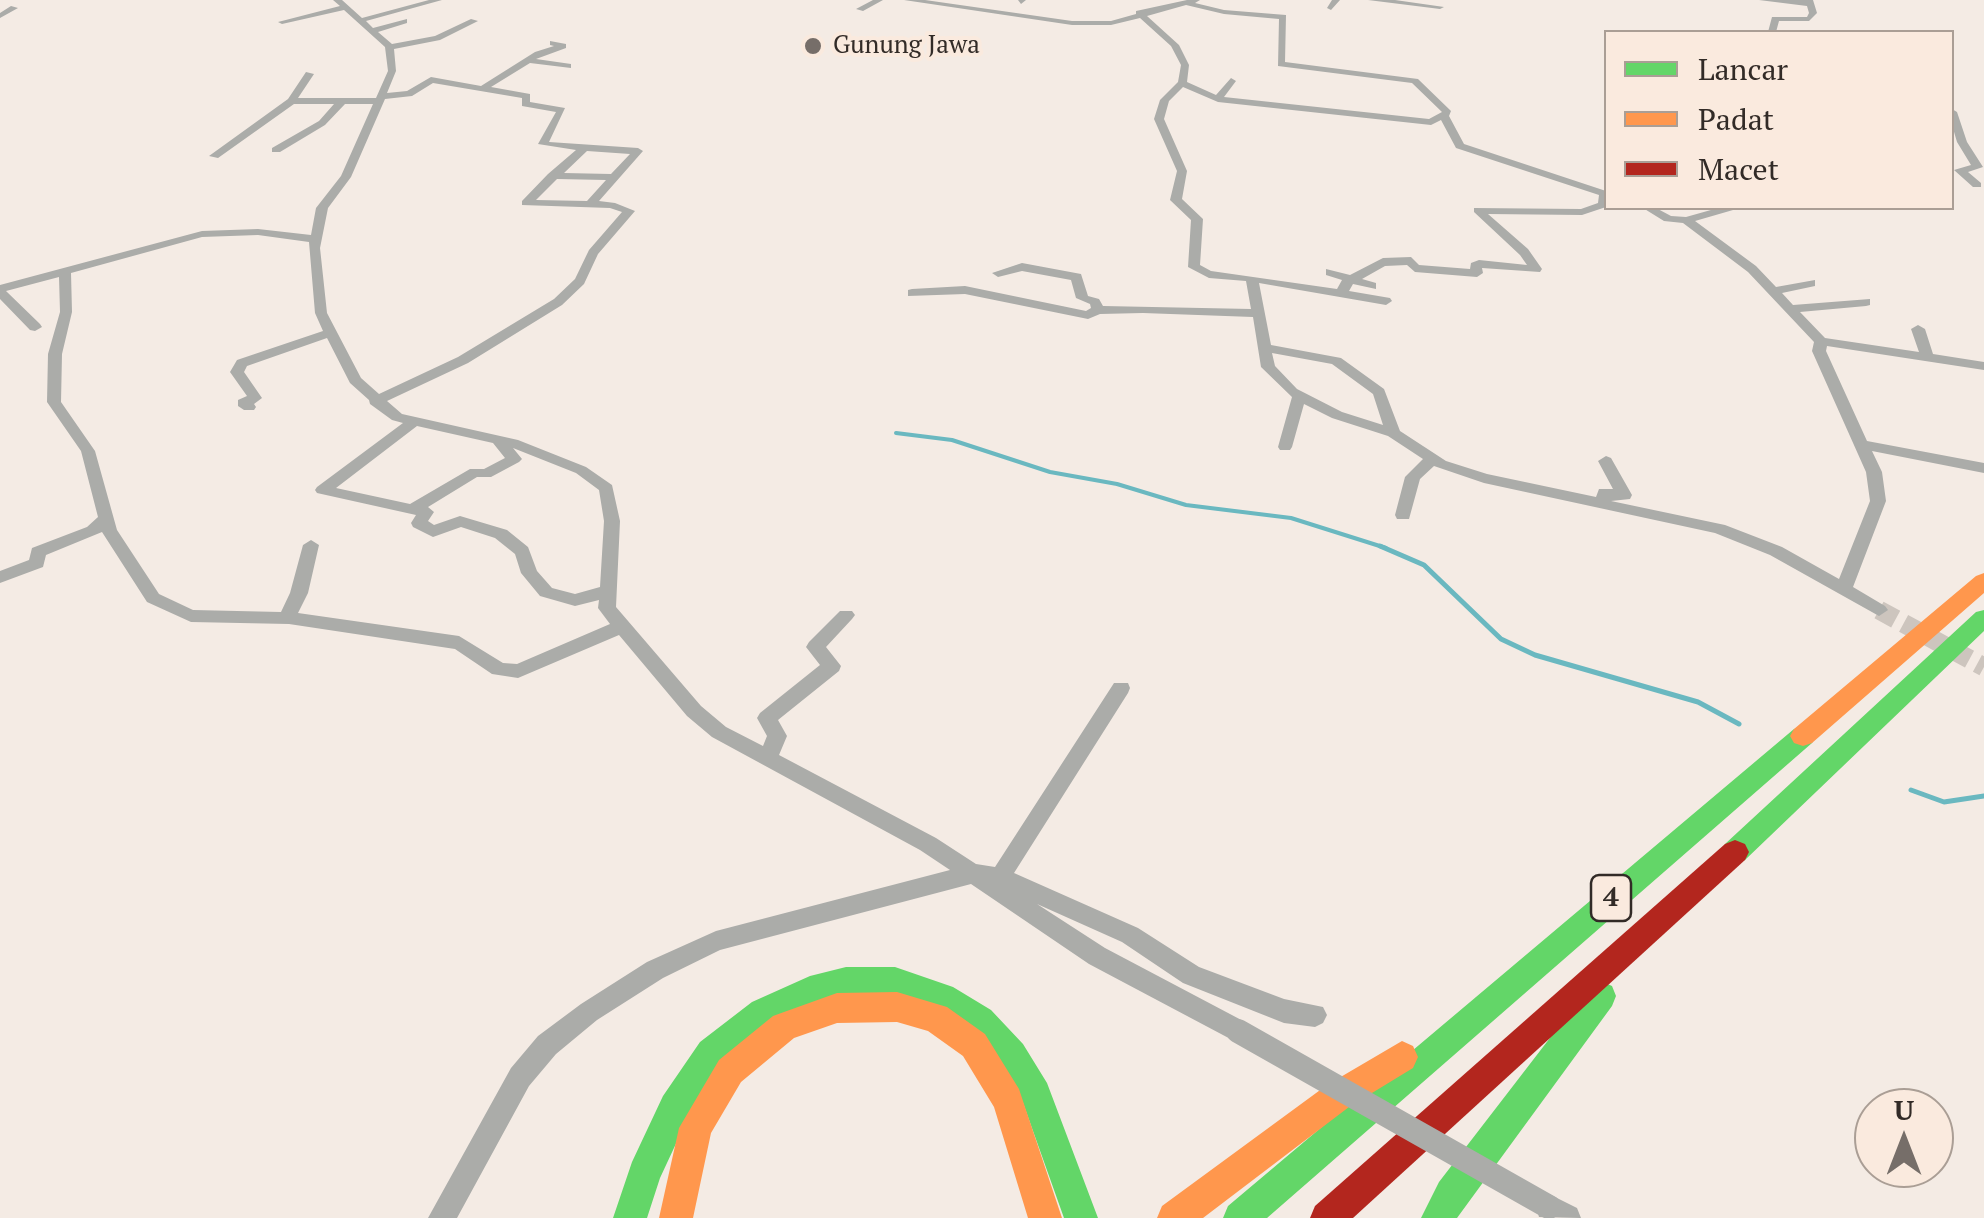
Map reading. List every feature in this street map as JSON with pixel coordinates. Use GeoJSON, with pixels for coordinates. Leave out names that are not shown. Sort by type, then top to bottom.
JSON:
{"type":"FeatureCollection","features":[{"type":"Feature","properties":{"kind":"highway","name":"4"},"geometry":{"type":"LineString","coordinates":[[1240,1218],[1984,581]]}},
{"type":"Feature","properties":{"kind":"highway","name":"4"},"geometry":{"type":"LineString","coordinates":[[1327,1218],[1650,932],[1984,618]]}},
{"type":"Feature","properties":{"kind":"highway"},"geometry":{"type":"LineString","coordinates":[[1438,1218],[1451,1194],[1650,932]]}},
{"type":"Feature","properties":{"kind":"highway"},"geometry":{"type":"LineString","coordinates":[[630,1218],[644,1174],[675,1108],[711,1053],[762,1012],[810,990],[846,981],[895,981],[942,997],[980,1021],[1012,1055],[1036,1094],[1081,1218]]}},
{"type":"Feature","properties":{"kind":"highway"},"geometry":{"type":"LineString","coordinates":[[1174,1218],[1338,1096],[1488,1004]]}},
{"type":"Feature","properties":{"kind":"highway"},"geometry":{"type":"LineString","coordinates":[[676,1218],[696,1128],[730,1071],[784,1027],[837,1008],[897,1006],[936,1018],[974,1045],[1008,1100],[1043,1211]]}},
{"type":"Feature","properties":{"kind":"street"},"geometry":{"type":"LineString","coordinates":[[365,26],[438,0]]}},
{"type":"Feature","properties":{"kind":"street"},"geometry":{"type":"LineString","coordinates":[[860,10],[878,0]]}},
{"type":"Feature","properties":{"kind":"street"},"geometry":{"type":"LineString","coordinates":[[908,0],[1072,23],[1111,23],[1191,1],[1241,14],[1283,16],[1282,64],[1416,81],[1447,110],[1444,116],[1420,122],[1218,99],[1182,83]]}},
{"type":"Feature","properties":{"kind":"street"},"geometry":{"type":"LineString","coordinates":[[1285,0],[1307,0]]}},
{"type":"Feature","properties":{"kind":"street"},"geometry":{"type":"LineString","coordinates":[[1372,0],[1440,7]]}},
{"type":"Feature","properties":{"kind":"street"},"geometry":{"type":"LineString","coordinates":[[1762,0],[1809,2],[1809,19],[1775,18],[1772,30]]}},
{"type":"Feature","properties":{"kind":"street"},"geometry":{"type":"LineString","coordinates":[[1386,12],[1391,1]]}},
{"type":"Feature","properties":{"kind":"street"},"geometry":{"type":"LineString","coordinates":[[282,22],[340,4],[389,47],[392,72],[382,98],[346,177],[322,208],[315,239],[321,313],[355,380],[374,401],[414,422],[499,441],[581,470],[606,488],[612,521],[607,608],[694,712],[719,732],[988,875],[1130,935],[1191,975],[1284,1011],[1315,1015]]}},
{"type":"Feature","properties":{"kind":"street"},"geometry":{"type":"LineString","coordinates":[[0,7],[14,12],[0,16]]}},
{"type":"Feature","properties":{"kind":"street"},"geometry":{"type":"LineString","coordinates":[[1139,13],[1175,45],[1185,66],[1182,83],[1165,100],[1160,124],[1182,171],[1178,206],[1197,219],[1194,266],[1209,274],[1386,301]]}},
{"type":"Feature","properties":{"kind":"street"},"geometry":{"type":"LineString","coordinates":[[1241,14],[1290,14]]}},
{"type":"Feature","properties":{"kind":"street"},"geometry":{"type":"LineString","coordinates":[[365,26],[404,20]]}},
{"type":"Feature","properties":{"kind":"street"},"geometry":{"type":"LineString","coordinates":[[389,47],[437,38],[474,21]]}},
{"type":"Feature","properties":{"kind":"street"},"geometry":{"type":"LineString","coordinates":[[482,89],[527,60],[563,46],[553,43]]}},
{"type":"Feature","properties":{"kind":"street"},"geometry":{"type":"LineString","coordinates":[[527,60],[568,66]]}},
{"type":"Feature","properties":{"kind":"street"},"geometry":{"type":"LineString","coordinates":[[214,156],[292,101],[309,74]]}},
{"type":"Feature","properties":{"kind":"street"},"geometry":{"type":"LineString","coordinates":[[292,101],[409,94],[431,80],[526,96],[526,104],[562,110],[543,144],[638,152],[590,205]]}},
{"type":"Feature","properties":{"kind":"street"},"geometry":{"type":"LineString","coordinates":[[1218,99],[1231,81]]}},
{"type":"Feature","properties":{"kind":"street"},"geometry":{"type":"LineString","coordinates":[[1197,92],[1206,82]]}},
{"type":"Feature","properties":{"kind":"street"},"geometry":{"type":"LineString","coordinates":[[276,150],[322,124],[342,101]]}},
{"type":"Feature","properties":{"kind":"street"},"geometry":{"type":"LineString","coordinates":[[1444,116],[1460,146],[1604,193]]}},
{"type":"Feature","properties":{"kind":"street"},"geometry":{"type":"LineString","coordinates":[[1954,118],[1962,142],[1978,167],[1959,170],[1980,185]]}},
{"type":"Feature","properties":{"kind":"street"},"geometry":{"type":"LineString","coordinates":[[374,401],[472,356],[565,295],[630,211],[627,207],[526,203],[584,148]]}},
{"type":"Feature","properties":{"kind":"street"},"geometry":{"type":"LineString","coordinates":[[552,176],[614,177]]}},
{"type":"Feature","properties":{"kind":"street"},"geometry":{"type":"LineString","coordinates":[[1954,185],[1980,185]]}},
{"type":"Feature","properties":{"kind":"street"},"geometry":{"type":"LineString","coordinates":[[1341,293],[1352,278],[1383,262],[1411,260],[1415,268],[1477,273],[1474,266],[1479,264],[1536,270],[1524,252],[1478,210],[1582,212],[1604,206]]}},
{"type":"Feature","properties":{"kind":"street"},"geometry":{"type":"LineString","coordinates":[[1653,210],[1668,218],[1686,220],[1718,210]]}},
{"type":"Feature","properties":{"kind":"street"},"geometry":{"type":"LineString","coordinates":[[1686,220],[1752,269],[1821,341],[1976,365]]}},
{"type":"Feature","properties":{"kind":"street"},"geometry":{"type":"LineString","coordinates":[[35,328],[0,291],[202,234],[258,232],[315,239]]}},
{"type":"Feature","properties":{"kind":"street"},"geometry":{"type":"LineString","coordinates":[[998,273],[1022,267],[1077,278],[1082,298],[1095,302],[1098,310]]}},
{"type":"Feature","properties":{"kind":"street"},"geometry":{"type":"LineString","coordinates":[[64,270],[66,312],[55,354],[54,402],[88,451],[106,518],[153,598],[192,616],[287,618],[459,644],[499,669],[518,671],[534,668],[620,627]]}},
{"type":"Feature","properties":{"kind":"street"},"geometry":{"type":"LineString","coordinates":[[1330,272],[1372,286]]}},
{"type":"Feature","properties":{"kind":"street"},"geometry":{"type":"LineString","coordinates":[[1252,278],[1268,368],[1299,396],[1393,433],[1432,458],[1484,478],[1719,529],[1776,551],[1879,610]]}},
{"type":"Feature","properties":{"kind":"street"},"geometry":{"type":"LineString","coordinates":[[1773,291],[1811,283]]}},
{"type":"Feature","properties":{"kind":"street"},"geometry":{"type":"LineString","coordinates":[[912,293],[954,289],[1088,315],[1098,310],[1258,313]]}},
{"type":"Feature","properties":{"kind":"street"},"geometry":{"type":"LineString","coordinates":[[1788,308],[1866,302]]}},
{"type":"Feature","properties":{"kind":"street"},"geometry":{"type":"LineString","coordinates":[[1918,330],[1927,356]]}},
{"type":"Feature","properties":{"kind":"street"},"geometry":{"type":"LineString","coordinates":[[249,406],[243,402],[255,398],[238,372],[242,363],[329,333]]}},
{"type":"Feature","properties":{"kind":"street"},"geometry":{"type":"LineString","coordinates":[[1821,341],[1820,351],[1874,472],[1878,502],[1844,587]]}},
{"type":"Feature","properties":{"kind":"street"},"geometry":{"type":"LineString","coordinates":[[1965,344],[1976,365]]}},
{"type":"Feature","properties":{"kind":"street"},"geometry":{"type":"LineString","coordinates":[[1265,348],[1336,361],[1379,392],[1393,433]]}},
{"type":"Feature","properties":{"kind":"street"},"geometry":{"type":"LineString","coordinates":[[1285,448],[1299,396]]}},
{"type":"Feature","properties":{"kind":"street"},"geometry":{"type":"LineString","coordinates":[[414,422],[323,490],[426,512],[419,523],[433,532],[460,521],[500,534],[522,550],[529,573],[546,592],[575,600],[605,592]]}},
{"type":"Feature","properties":{"kind":"street"},"geometry":{"type":"LineString","coordinates":[[414,509],[475,472],[486,474],[514,459],[499,441]]}},
{"type":"Feature","properties":{"kind":"street"},"geometry":{"type":"LineString","coordinates":[[1860,444],[1984,468]]}},
{"type":"Feature","properties":{"kind":"street"},"geometry":{"type":"LineString","coordinates":[[1404,515],[1413,477],[1432,458]]}},
{"type":"Feature","properties":{"kind":"street"},"geometry":{"type":"LineString","coordinates":[[1603,504],[1605,493],[1624,494],[1606,461]]}},
{"type":"Feature","properties":{"kind":"street"},"geometry":{"type":"LineString","coordinates":[[0,578],[36,563],[38,552],[93,530],[106,518]]}},
{"type":"Feature","properties":{"kind":"street"},"geometry":{"type":"LineString","coordinates":[[287,618],[299,593],[311,545]]}},
{"type":"Feature","properties":{"kind":"street"},"geometry":{"type":"LineString","coordinates":[[768,758],[777,736],[767,718],[832,666],[816,647],[846,614]]}},
{"type":"Feature","properties":{"kind":"street"},"geometry":{"type":"LineString","coordinates":[[442,1218],[520,1077],[547,1045],[589,1012],[654,970],[716,941],[988,875],[1120,688]]}},
{"type":"Feature","properties":{"kind":"street"},"geometry":{"type":"LineString","coordinates":[[988,875],[1097,956],[1558,1213]]}},
{"type":"Feature","properties":{"kind":"waterway"},"geometry":{"type":"LineString","coordinates":[[896,433],[952,440],[1050,472],[1117,484],[1186,505],[1291,518],[1381,546]]}},
{"type":"Feature","properties":{"kind":"waterway"},"geometry":{"type":"LineString","coordinates":[[1381,546],[1386,548]]}},
{"type":"Feature","properties":{"kind":"waterway"},"geometry":{"type":"LineString","coordinates":[[1381,546],[1424,565],[1501,639],[1535,655],[1698,702],[1739,724]]}},
{"type":"Feature","properties":{"kind":"waterway"},"geometry":{"type":"LineString","coordinates":[[1911,790],[1944,802],[1984,796]]}},
{"type":"Feature","properties":{"kind":"tunnel"},"geometry":{"type":"LineString","coordinates":[[1879,610],[1984,667]]}},
{"type":"Feature","properties":{"kind":"traffic: fast"},"geometry":{"type":"LineString","coordinates":[[1735,852],[1984,618]]}},
{"type":"Feature","properties":{"kind":"traffic: fast"},"geometry":{"type":"LineString","coordinates":[[1240,1218],[1803,736]]}},
{"type":"Feature","properties":{"kind":"traffic: fast"},"geometry":{"type":"LineString","coordinates":[[630,1218],[644,1174],[675,1108],[711,1053],[763,1013],[810,990],[846,981],[895,981],[942,997],[980,1021],[1012,1055],[1036,1094],[1081,1218]]}},
{"type":"Feature","properties":{"kind":"traffic: fast"},"geometry":{"type":"LineString","coordinates":[[1438,1218],[1451,1194],[1601,996]]}},
{"type":"Feature","properties":{"kind":"traffic: slow"},"geometry":{"type":"LineString","coordinates":[[1803,736],[1984,581]]}},
{"type":"Feature","properties":{"kind":"traffic: slow"},"geometry":{"type":"LineString","coordinates":[[676,1218],[696,1128],[730,1071],[784,1027],[837,1008],[897,1007],[936,1018],[974,1045],[1008,1100],[1045,1218]]}},
{"type":"Feature","properties":{"kind":"traffic: slow"},"geometry":{"type":"LineString","coordinates":[[1174,1218],[1338,1096],[1402,1057]]}},
{"type":"Feature","properties":{"kind":"traffic: jam"},"geometry":{"type":"LineString","coordinates":[[1327,1218],[1735,852]]}},
{"type":"Feature","properties":{"kind":"place","name":"Gunung Jawa"},"geometry":{"type":"Point","coordinates":[813,46]}}]}
